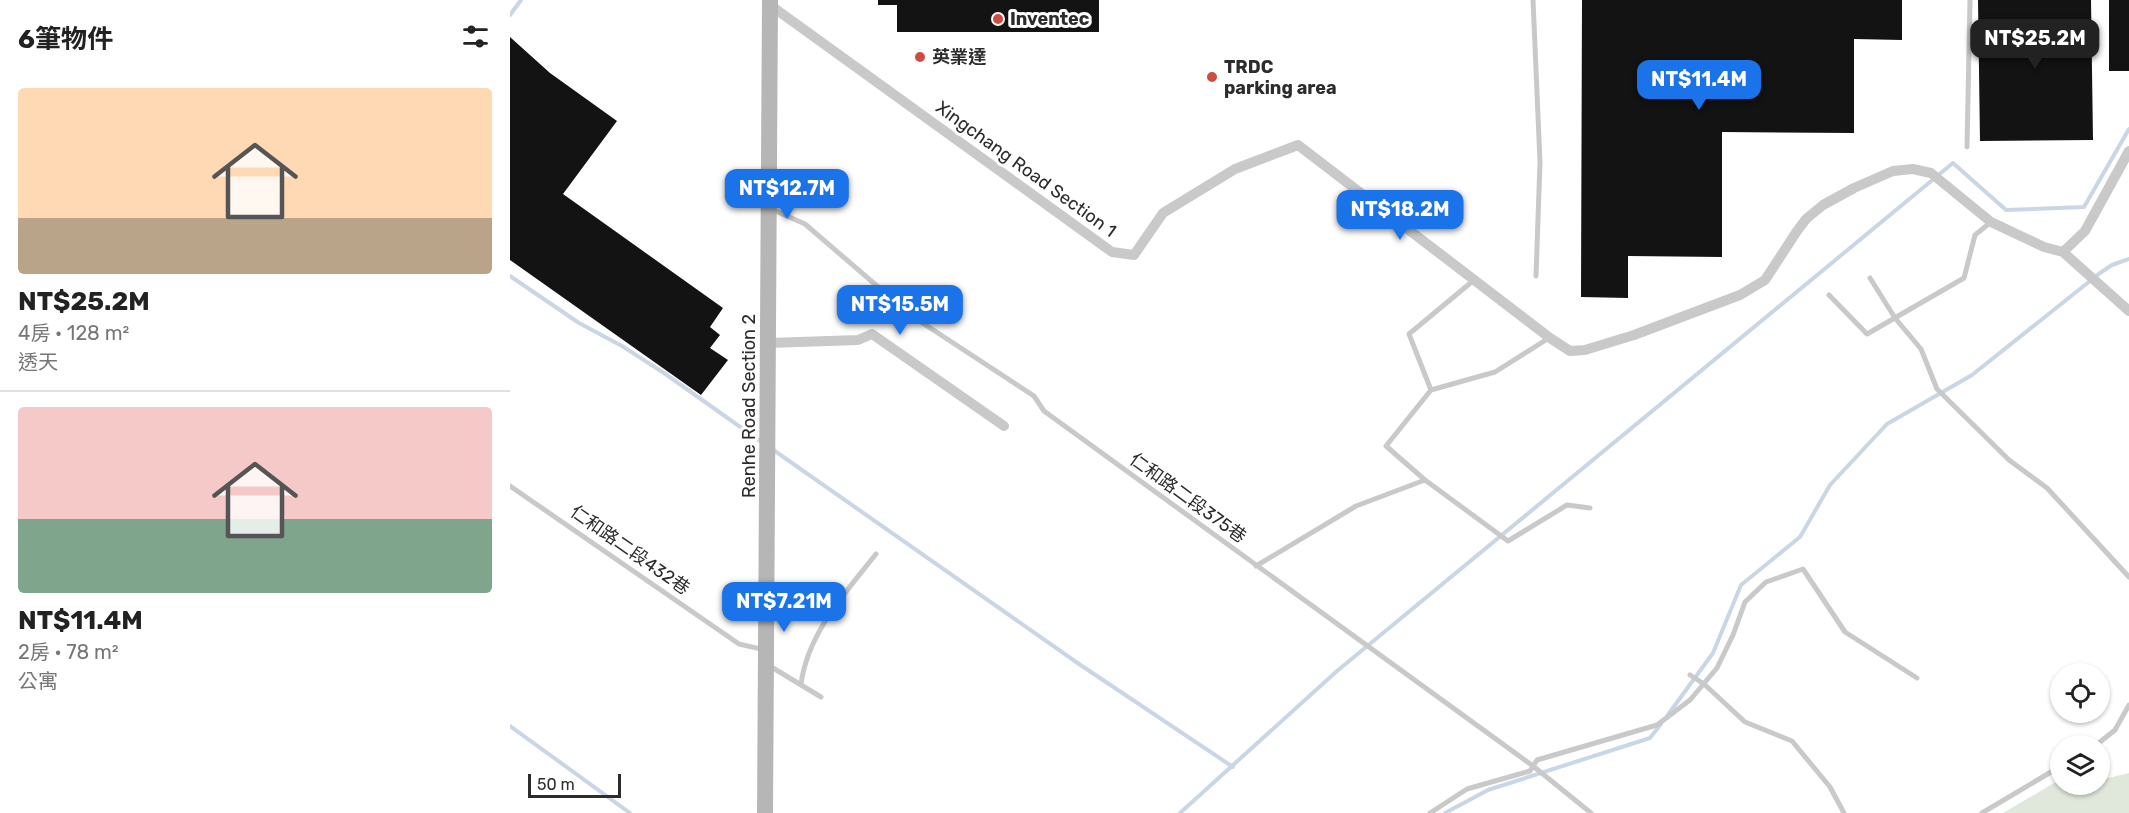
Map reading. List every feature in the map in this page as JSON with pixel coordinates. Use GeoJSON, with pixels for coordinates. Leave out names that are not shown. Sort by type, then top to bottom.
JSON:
{"type":"FeatureCollection","features":[{"type":"Feature","properties":{"kind":"main road","name":"Renhe Road Section 2"},"geometry":{"type":"LineString","coordinates":[[765,813],[770,3]]}},
{"type":"Feature","properties":{"kind":"street","name":"Xingchang Road Section 1"},"geometry":{"type":"LineString","coordinates":[[770,3],[1112,252],[1134,255],[1163,213],[1235,169],[1298,145],[1570,351],[1585,350],[1634,335],[1740,295],[1765,280],[1806,219],[1823,205],[1893,171],[1913,169],[1931,173],[1991,222],[2044,247],[2063,252]]}},
{"type":"Feature","properties":{"kind":"street"},"geometry":{"type":"LineString","coordinates":[[2129,151],[2085,231],[2063,252],[2129,311]]}},
{"type":"Feature","properties":{"kind":"street"},"geometry":{"type":"LineString","coordinates":[[769,343],[858,340],[872,334],[1004,426]]}},
{"type":"Feature","properties":{"kind":"lane"},"geometry":{"type":"LineString","coordinates":[[1533,0],[1540,162],[1536,276]]}},
{"type":"Feature","properties":{"kind":"lane"},"geometry":{"type":"LineString","coordinates":[[1967,147],[1970,0]]}},
{"type":"Feature","properties":{"kind":"lane","name":"仁和路二段375巷"},"geometry":{"type":"LineString","coordinates":[[770,209],[805,224],[912,316],[1034,396],[1044,411],[1535,768],[1591,813]]}},
{"type":"Feature","properties":{"kind":"lane"},"geometry":{"type":"LineString","coordinates":[[1829,295],[1867,334],[1964,278],[1975,235],[1991,222]]}},
{"type":"Feature","properties":{"kind":"lane"},"geometry":{"type":"LineString","coordinates":[[1870,278],[1896,318],[1921,349],[1936,389],[2009,460],[2048,488],[2129,577]]}},
{"type":"Feature","properties":{"kind":"lane"},"geometry":{"type":"LineString","coordinates":[[1431,390],[1408,334],[1474,280]]}},
{"type":"Feature","properties":{"kind":"lane"},"geometry":{"type":"LineString","coordinates":[[1550,338],[1495,372],[1431,390],[1386,446],[1425,480],[1508,541],[1567,505],[1590,508]]}},
{"type":"Feature","properties":{"kind":"lane"},"geometry":{"type":"LineString","coordinates":[[1256,566],[1356,506],[1425,480]]}},
{"type":"Feature","properties":{"kind":"lane","name":"仁和路二段432巷"},"geometry":{"type":"LineString","coordinates":[[510,486],[739,644],[766,658],[821,697]]}},
{"type":"Feature","properties":{"kind":"lane"},"geometry":{"type":"LineString","coordinates":[[801,684],[811,645],[832,611],[876,554]]}},
{"type":"Feature","properties":{"kind":"lane"},"geometry":{"type":"LineString","coordinates":[[1430,813],[1467,789],[1530,771],[1535,768],[1536,760],[1657,725],[1690,700],[1701,682],[1721,660],[1745,602],[1766,582],[1803,569],[1845,632],[1917,678]]}},
{"type":"Feature","properties":{"kind":"lane"},"geometry":{"type":"LineString","coordinates":[[1690,675],[1701,682],[1745,722],[1792,741],[1830,787],[1844,813]]}},
{"type":"Feature","properties":{"kind":"lane"},"geometry":{"type":"LineString","coordinates":[[2109,735],[2115,730],[2129,705]]}},
{"type":"Feature","properties":{"kind":"lane"},"geometry":{"type":"LineString","coordinates":[[1982,813],[2050,773]]}},
{"type":"Feature","properties":{"kind":"shaded area"},"geometry":{"type":"Polygon","coordinates":[[[2129,773],[2129,813],[2003,813],[2050,785],[2050,795],[2110,795],[2110,778],[2129,773]]]}},
{"type":"Feature","properties":{"kind":"building","name":"Inventec"},"geometry":{"type":"Polygon","coordinates":[[[878,0],[1099,0],[1099,32],[897,32],[897,5],[878,5],[878,0]]]}},
{"type":"Feature","properties":{"kind":"building"},"geometry":{"type":"Polygon","coordinates":[[[1582,0],[1902,0],[1902,40],[1854,39],[1854,133],[1722,132],[1722,257],[1628,256],[1628,298],[1581,297],[1582,0]]]}},
{"type":"Feature","properties":{"kind":"building"},"geometry":{"type":"Polygon","coordinates":[[[1978,0],[2091,0],[2093,140],[1980,141],[1978,0]]]}},
{"type":"Feature","properties":{"kind":"building"},"geometry":{"type":"Polygon","coordinates":[[[2109,0],[2129,0],[2129,71],[2109,71],[2109,0]]]}},
{"type":"Feature","properties":{"kind":"building"},"geometry":{"type":"Polygon","coordinates":[[[510,37],[550,73],[617,121],[563,194],[723,308],[710,327],[720,335],[710,348],[728,360],[701,395],[510,260],[510,37]]]}},
{"type":"Feature","properties":{"kind":"waterway"},"geometry":{"type":"LineString","coordinates":[[510,15],[521,0]]}},
{"type":"Feature","properties":{"kind":"waterway"},"geometry":{"type":"LineString","coordinates":[[1180,813],[1337,671],[1953,163],[2006,210],[2084,207],[2129,129]]}},
{"type":"Feature","properties":{"kind":"waterway"},"geometry":{"type":"LineString","coordinates":[[1667,716],[1713,653],[1741,585],[1800,537],[1830,485],[1887,424],[1972,375],[2100,273],[2112,265],[2129,259]]}},
{"type":"Feature","properties":{"kind":"waterway"},"geometry":{"type":"LineString","coordinates":[[510,276],[579,323],[622,346],[664,373],[763,443]]}},
{"type":"Feature","properties":{"kind":"waterway"},"geometry":{"type":"LineString","coordinates":[[772,449],[1079,664],[1233,767]]}},
{"type":"Feature","properties":{"kind":"waterway"},"geometry":{"type":"LineString","coordinates":[[1445,813],[1488,790],[1650,738],[1661,724]]}},
{"type":"Feature","properties":{"kind":"waterway"},"geometry":{"type":"LineString","coordinates":[[510,726],[630,813]]}},
{"type":"Feature","properties":{"kind":"place","name":"Inventec"},"geometry":{"type":"Point","coordinates":[998,19]}},
{"type":"Feature","properties":{"kind":"place","name":"英業達"},"geometry":{"type":"Point","coordinates":[920,57]}},
{"type":"Feature","properties":{"kind":"place","name":"TRDC parking area"},"geometry":{"type":"Point","coordinates":[1212,77]}}]}
